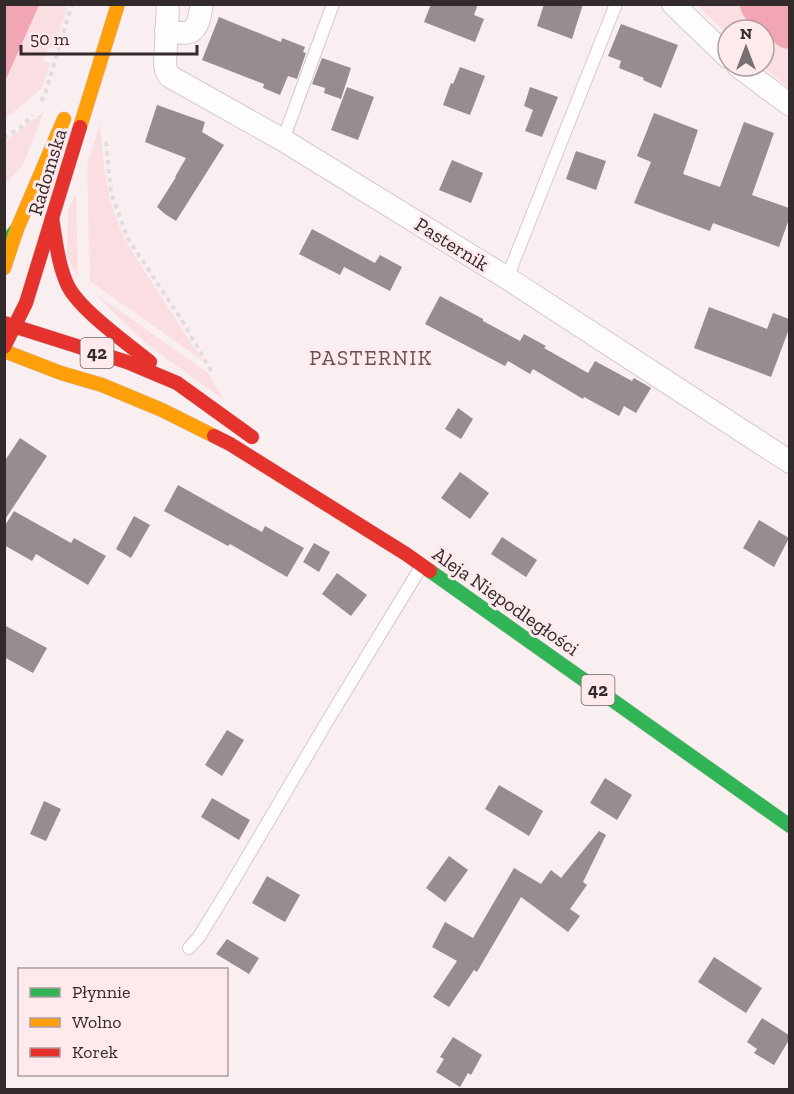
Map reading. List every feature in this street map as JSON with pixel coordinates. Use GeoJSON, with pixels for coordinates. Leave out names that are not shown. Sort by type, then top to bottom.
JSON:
{"type":"FeatureCollection","features":[{"type":"Feature","properties":{"kind":"main road"},"geometry":{"type":"LineString","coordinates":[[82,78],[113,4]]}},
{"type":"Feature","properties":{"kind":"main road","name":"Radomska"},"geometry":{"type":"LineString","coordinates":[[4,349],[9,325],[26,303],[118,4]]}},
{"type":"Feature","properties":{"kind":"main road","name":"Radomska"},"geometry":{"type":"LineString","coordinates":[[4,268],[17,229],[68,110]]}},
{"type":"Feature","properties":{"kind":"main road"},"geometry":{"type":"LineString","coordinates":[[52,218],[60,265],[69,289],[77,300],[117,336],[177,383]]}},
{"type":"Feature","properties":{"kind":"main road"},"geometry":{"type":"LineString","coordinates":[[4,244],[17,229]]}},
{"type":"Feature","properties":{"kind":"main road","name":"42"},"geometry":{"type":"LineString","coordinates":[[9,325],[127,362],[177,383],[266,447]]}},
{"type":"Feature","properties":{"kind":"main road","name":"Aleja Niepodległości"},"geometry":{"type":"LineString","coordinates":[[4,349],[172,414],[230,444],[406,554],[789,826]]}},
{"type":"Feature","properties":{"kind":"main road","name":"Aleja Niepodległości"},"geometry":{"type":"LineString","coordinates":[[294,469],[406,554]]}},
{"type":"Feature","properties":{"kind":"street","name":"Pasternik"},"geometry":{"type":"LineString","coordinates":[[168,4],[165,64],[169,76],[283,140],[507,278],[789,462]]}},
{"type":"Feature","properties":{"kind":"street"},"geometry":{"type":"LineString","coordinates":[[166,32],[184,35],[194,30],[199,22],[202,4]]}},
{"type":"Feature","properties":{"kind":"street"},"geometry":{"type":"LineString","coordinates":[[673,4],[716,45]]}},
{"type":"Feature","properties":{"kind":"street"},"geometry":{"type":"LineString","coordinates":[[754,78],[789,105]]}},
{"type":"Feature","properties":{"kind":"lane"},"geometry":{"type":"LineString","coordinates":[[283,140],[333,4]]}},
{"type":"Feature","properties":{"kind":"lane"},"geometry":{"type":"LineString","coordinates":[[507,278],[616,4]]}},
{"type":"Feature","properties":{"kind":"lane"},"geometry":{"type":"LineString","coordinates":[[189,948],[199,937],[217,908],[422,565]]}},
{"type":"Feature","properties":{"kind":"path"},"geometry":{"type":"LineString","coordinates":[[4,138],[33,117],[45,94],[72,4]]}},
{"type":"Feature","properties":{"kind":"path"},"geometry":{"type":"LineString","coordinates":[[105,134],[111,193],[128,239],[181,319],[215,377]]}},
{"type":"Feature","properties":{"kind":"shaded area"},"geometry":{"type":"Polygon","coordinates":[[[5,4],[39,5],[5,78],[5,4]]]}},
{"type":"Feature","properties":{"kind":"shaded area"},"geometry":{"type":"Polygon","coordinates":[[[39,5],[68,5],[54,49],[48,47],[43,60],[50,63],[42,88],[5,119],[5,78],[39,5]]]}},
{"type":"Feature","properties":{"kind":"shaded area"},"geometry":{"type":"Polygon","coordinates":[[[697,5],[789,5],[789,88],[776,77],[776,18],[716,18],[716,23],[697,5]]]}},
{"type":"Feature","properties":{"kind":"shaded area"},"geometry":{"type":"Polygon","coordinates":[[[44,111],[23,165],[5,184],[5,142],[44,111]]]}},
{"type":"Feature","properties":{"kind":"shaded area"},"geometry":{"type":"Polygon","coordinates":[[[100,124],[109,198],[124,239],[202,360],[90,281],[87,166],[100,124]]]}},
{"type":"Feature","properties":{"kind":"shaded area"},"geometry":{"type":"Polygon","coordinates":[[[76,193],[78,279],[67,257],[68,211],[76,193]]]}},
{"type":"Feature","properties":{"kind":"shaded area"},"geometry":{"type":"Polygon","coordinates":[[[96,295],[208,373],[223,399],[149,346],[96,295]]]}},
{"type":"Feature","properties":{"kind":"building"},"geometry":{"type":"Polygon","coordinates":[[[431,4],[478,4],[474,15],[484,19],[475,42],[424,22],[431,4]]]}},
{"type":"Feature","properties":{"kind":"building"},"geometry":{"type":"Polygon","coordinates":[[[544,4],[583,4],[572,39],[537,26],[544,4]]]}},
{"type":"Feature","properties":{"kind":"building"},"geometry":{"type":"Polygon","coordinates":[[[219,17],[281,42],[282,38],[305,47],[303,52],[306,53],[297,79],[288,76],[280,95],[263,88],[264,84],[202,60],[219,17]]]}},
{"type":"Feature","properties":{"kind":"building"},"geometry":{"type":"Polygon","coordinates":[[[621,24],[678,45],[661,88],[619,68],[621,61],[608,56],[621,24]]]}},
{"type":"Feature","properties":{"kind":"building"},"geometry":{"type":"Polygon","coordinates":[[[322,58],[351,68],[341,99],[324,93],[325,88],[312,84],[322,58]]]}},
{"type":"Feature","properties":{"kind":"building"},"geometry":{"type":"Polygon","coordinates":[[[460,67],[485,76],[470,115],[443,105],[460,67]]]}},
{"type":"Feature","properties":{"kind":"building"},"geometry":{"type":"Polygon","coordinates":[[[347,87],[374,97],[358,140],[331,130],[347,87]]]}},
{"type":"Feature","properties":{"kind":"building"},"geometry":{"type":"Polygon","coordinates":[[[530,87],[558,97],[542,137],[525,131],[533,110],[524,106],[530,87]]]}},
{"type":"Feature","properties":{"kind":"building"},"geometry":{"type":"Polygon","coordinates":[[[157,105],[205,122],[202,132],[224,145],[176,221],[157,207],[186,158],[145,142],[157,105]]]}},
{"type":"Feature","properties":{"kind":"building"},"geometry":{"type":"Polygon","coordinates":[[[654,113],[698,130],[683,174],[720,187],[744,122],[774,133],[752,195],[789,208],[789,219],[779,247],[713,223],[710,231],[634,203],[651,162],[637,156],[654,113]]]}},
{"type":"Feature","properties":{"kind":"building"},"geometry":{"type":"Polygon","coordinates":[[[576,151],[606,161],[596,190],[566,179],[576,151]]]}},
{"type":"Feature","properties":{"kind":"building"},"geometry":{"type":"Polygon","coordinates":[[[452,160],[483,173],[471,203],[439,190],[452,160]]]}},
{"type":"Feature","properties":{"kind":"building"},"geometry":{"type":"Polygon","coordinates":[[[312,229],[375,263],[380,255],[402,267],[390,291],[344,267],[340,275],[299,254],[312,229]]]}},
{"type":"Feature","properties":{"kind":"building"},"geometry":{"type":"Polygon","coordinates":[[[440,296],[520,341],[524,334],[588,373],[595,361],[632,381],[634,378],[651,388],[636,413],[624,406],[619,416],[584,397],[583,399],[533,369],[530,374],[508,361],[505,366],[425,324],[440,296]]]}},
{"type":"Feature","properties":{"kind":"building"},"geometry":{"type":"Polygon","coordinates":[[[709,307],[767,329],[773,313],[789,319],[789,329],[771,377],[694,348],[709,307]]]}},
{"type":"Feature","properties":{"kind":"building"},"geometry":{"type":"Polygon","coordinates":[[[458,408],[473,419],[461,439],[445,429],[458,408]]]}},
{"type":"Feature","properties":{"kind":"building"},"geometry":{"type":"Polygon","coordinates":[[[20,438],[47,456],[4,521],[4,462],[20,438]]]}},
{"type":"Feature","properties":{"kind":"building"},"geometry":{"type":"Polygon","coordinates":[[[460,472],[489,493],[470,519],[441,498],[460,472]]]}},
{"type":"Feature","properties":{"kind":"building"},"geometry":{"type":"Polygon","coordinates":[[[178,485],[262,532],[265,526],[304,548],[287,577],[230,544],[228,546],[164,511],[178,485]]]}},
{"type":"Feature","properties":{"kind":"building"},"geometry":{"type":"Polygon","coordinates":[[[14,511],[71,543],[74,538],[106,556],[88,585],[36,554],[32,561],[4,545],[4,527],[14,511]]]}},
{"type":"Feature","properties":{"kind":"building"},"geometry":{"type":"Polygon","coordinates":[[[134,516],[150,525],[131,558],[116,549],[134,516]]]}},
{"type":"Feature","properties":{"kind":"building"},"geometry":{"type":"Polygon","coordinates":[[[759,520],[789,538],[774,567],[743,548],[759,520]]]}},
{"type":"Feature","properties":{"kind":"building"},"geometry":{"type":"Polygon","coordinates":[[[502,537],[537,560],[526,577],[491,554],[502,537]]]}},
{"type":"Feature","properties":{"kind":"building"},"geometry":{"type":"Polygon","coordinates":[[[314,543],[330,552],[319,572],[303,562],[314,543]]]}},
{"type":"Feature","properties":{"kind":"building"},"geometry":{"type":"Polygon","coordinates":[[[337,573],[367,595],[351,616],[322,594],[337,573]]]}},
{"type":"Feature","properties":{"kind":"building"},"geometry":{"type":"Polygon","coordinates":[[[4,625],[47,648],[33,673],[4,657],[4,625]]]}},
{"type":"Feature","properties":{"kind":"building"},"geometry":{"type":"Polygon","coordinates":[[[227,730],[244,740],[222,776],[205,765],[227,730]]]}},
{"type":"Feature","properties":{"kind":"building"},"geometry":{"type":"Polygon","coordinates":[[[605,778],[632,795],[617,820],[590,803],[605,778]]]}},
{"type":"Feature","properties":{"kind":"building"},"geometry":{"type":"Polygon","coordinates":[[[499,785],[543,811],[529,836],[485,809],[499,785]]]}},
{"type":"Feature","properties":{"kind":"building"},"geometry":{"type":"Polygon","coordinates":[[[212,798],[250,820],[239,840],[201,817],[212,798]]]}},
{"type":"Feature","properties":{"kind":"building"},"geometry":{"type":"Polygon","coordinates":[[[44,801],[61,809],[46,841],[30,834],[44,801]]]}},
{"type":"Feature","properties":{"kind":"building"},"geometry":{"type":"Polygon","coordinates":[[[599,831],[606,835],[583,882],[587,885],[570,909],[580,916],[568,932],[521,897],[477,972],[474,970],[449,1007],[433,997],[457,961],[432,947],[445,922],[473,938],[514,868],[541,884],[551,870],[561,878],[599,831]]]}},
{"type":"Feature","properties":{"kind":"building"},"geometry":{"type":"Polygon","coordinates":[[[449,856],[468,870],[445,902],[426,888],[449,856]]]}},
{"type":"Feature","properties":{"kind":"building"},"geometry":{"type":"Polygon","coordinates":[[[267,876],[300,895],[285,922],[252,903],[267,876]]]}},
{"type":"Feature","properties":{"kind":"building"},"geometry":{"type":"Polygon","coordinates":[[[227,939],[259,958],[249,974],[216,954],[227,939]]]}},
{"type":"Feature","properties":{"kind":"building"},"geometry":{"type":"Polygon","coordinates":[[[714,957],[762,988],[746,1013],[698,982],[714,957]]]}},
{"type":"Feature","properties":{"kind":"building"},"geometry":{"type":"Polygon","coordinates":[[[762,1018],[789,1035],[789,1040],[774,1065],[754,1053],[757,1049],[747,1042],[762,1018]]]}},
{"type":"Feature","properties":{"kind":"building"},"geometry":{"type":"Polygon","coordinates":[[[453,1037],[482,1055],[471,1075],[468,1073],[460,1087],[436,1072],[444,1059],[440,1057],[453,1037]]]}},
{"type":"Feature","properties":{"kind":"waterway"},"geometry":{"type":"LineString","coordinates":[[761,4],[790,28]]}},
{"type":"Feature","properties":{"kind":"traffic: fast"},"geometry":{"type":"LineString","coordinates":[[4,244],[17,229]]}},
{"type":"Feature","properties":{"kind":"traffic: fast"},"geometry":{"type":"LineString","coordinates":[[430,571],[790,826]]}},
{"type":"Feature","properties":{"kind":"traffic: slow"},"geometry":{"type":"LineString","coordinates":[[80,127],[118,4]]}},
{"type":"Feature","properties":{"kind":"traffic: slow"},"geometry":{"type":"LineString","coordinates":[[4,268],[17,229],[64,119]]}},
{"type":"Feature","properties":{"kind":"traffic: slow"},"geometry":{"type":"LineString","coordinates":[[4,351],[61,373],[102,385],[162,410],[214,436]]}},
{"type":"Feature","properties":{"kind":"traffic: jam"},"geometry":{"type":"LineString","coordinates":[[4,347],[26,303],[80,127]]}},
{"type":"Feature","properties":{"kind":"traffic: jam"},"geometry":{"type":"LineString","coordinates":[[52,218],[62,270],[74,295],[105,326],[150,362]]}},
{"type":"Feature","properties":{"kind":"traffic: jam"},"geometry":{"type":"LineString","coordinates":[[4,323],[127,362],[177,383],[252,437]]}},
{"type":"Feature","properties":{"kind":"traffic: jam"},"geometry":{"type":"LineString","coordinates":[[214,436],[430,571]]}},
{"type":"Feature","properties":{"kind":"district","name":"PASTERNIK"},"geometry":{"type":"Point","coordinates":[371,358]}}]}
